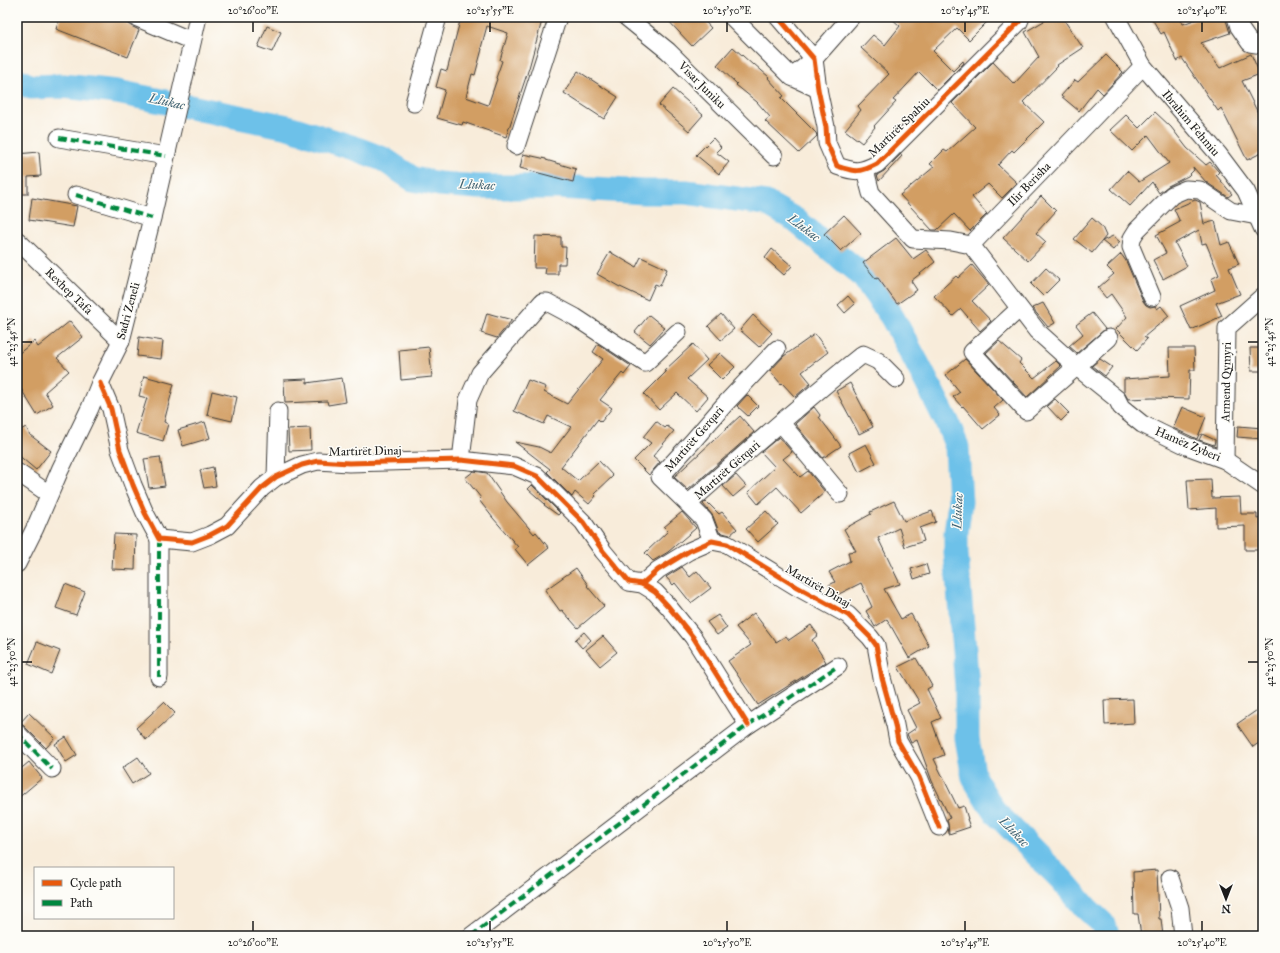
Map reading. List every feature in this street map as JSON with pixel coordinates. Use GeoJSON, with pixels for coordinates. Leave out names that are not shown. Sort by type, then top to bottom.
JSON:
{"type":"FeatureCollection","features":[{"type":"Feature","properties":{"kind":"street"},"geometry":{"type":"LineString","coordinates":[[135,17],[192,41]]}},
{"type":"Feature","properties":{"kind":"street","name":"Sadri Zeneli"},"geometry":{"type":"LineString","coordinates":[[17,564],[90,408],[100,383],[121,341],[152,218],[198,17]]}},
{"type":"Feature","properties":{"kind":"street"},"geometry":{"type":"LineString","coordinates":[[414,103],[438,17]]}},
{"type":"Feature","properties":{"kind":"street"},"geometry":{"type":"LineString","coordinates":[[516,146],[558,17]]}},
{"type":"Feature","properties":{"kind":"street","name":"Visar Juniku"},"geometry":{"type":"LineString","coordinates":[[626,17],[668,51],[774,156]]}},
{"type":"Feature","properties":{"kind":"street"},"geometry":{"type":"LineString","coordinates":[[732,17],[792,77],[818,89]]}},
{"type":"Feature","properties":{"kind":"street"},"geometry":{"type":"LineString","coordinates":[[778,17],[814,59],[818,89]]}},
{"type":"Feature","properties":{"kind":"street"},"geometry":{"type":"LineString","coordinates":[[792,77],[814,59],[851,17]]}},
{"type":"Feature","properties":{"kind":"street","name":"Martirët Spahiu"},"geometry":{"type":"LineString","coordinates":[[818,89],[824,112],[827,143],[836,166],[852,171],[865,170],[877,164],[1020,22],[1021,17]]}},
{"type":"Feature","properties":{"kind":"street","name":"Ibrahim Fehmiu"},"geometry":{"type":"LineString","coordinates":[[1116,17],[1142,66],[1223,161],[1246,191],[1260,223]]}},
{"type":"Feature","properties":{"kind":"street"},"geometry":{"type":"LineString","coordinates":[[1236,17],[1239,27],[1250,43],[1263,44]]}},
{"type":"Feature","properties":{"kind":"street","name":"Ilir Berisha"},"geometry":{"type":"LineString","coordinates":[[971,245],[1142,66]]}},
{"type":"Feature","properties":{"kind":"street"},"geometry":{"type":"LineString","coordinates":[[59,138],[166,156]]}},
{"type":"Feature","properties":{"kind":"street"},"geometry":{"type":"LineString","coordinates":[[865,170],[871,194],[913,239],[951,241],[971,245],[1019,308],[972,352],[1026,411],[1109,338]]}},
{"type":"Feature","properties":{"kind":"street"},"geometry":{"type":"LineString","coordinates":[[1152,297],[1130,247],[1136,230],[1172,195],[1186,189],[1200,190],[1231,211],[1260,223]]}},
{"type":"Feature","properties":{"kind":"street"},"geometry":{"type":"LineString","coordinates":[[76,195],[152,218]]}},
{"type":"Feature","properties":{"kind":"street","name":"Rexhep Tafa"},"geometry":{"type":"LineString","coordinates":[[17,240],[121,341]]}},
{"type":"Feature","properties":{"kind":"street","name":"Armend Qymyri"},"geometry":{"type":"LineString","coordinates":[[1225,460],[1227,328],[1263,296]]}},
{"type":"Feature","properties":{"kind":"street"},"geometry":{"type":"LineString","coordinates":[[461,460],[468,400],[480,373],[542,302],[547,302],[575,317],[645,363],[678,332]]}},
{"type":"Feature","properties":{"kind":"street","name":"Hamëz Zyberi"},"geometry":{"type":"LineString","coordinates":[[1019,308],[1037,331],[1077,367],[1117,399],[1121,407],[1142,424],[1187,446],[1225,460],[1263,486]]}},
{"type":"Feature","properties":{"kind":"street","name":"Martirët Gerqari"},"geometry":{"type":"LineString","coordinates":[[688,504],[660,477],[737,390],[777,349]]}},
{"type":"Feature","properties":{"kind":"street","name":"Martirët Gërqari"},"geometry":{"type":"LineString","coordinates":[[712,541],[704,520],[688,504],[806,400],[863,354],[878,361],[896,379]]}},
{"type":"Feature","properties":{"kind":"street"},"geometry":{"type":"LineString","coordinates":[[100,383],[112,409],[120,450],[133,485],[145,513],[160,540],[160,677]]}},
{"type":"Feature","properties":{"kind":"street"},"geometry":{"type":"LineString","coordinates":[[276,478],[278,411]]}},
{"type":"Feature","properties":{"kind":"street"},"geometry":{"type":"LineString","coordinates":[[781,423],[840,494]]}},
{"type":"Feature","properties":{"kind":"street","name":"Martirët Dinaj"},"geometry":{"type":"LineString","coordinates":[[160,540],[192,542],[227,526],[262,488],[276,478],[302,465],[318,461],[349,463],[461,460],[514,466],[537,476],[583,522],[603,551],[629,582],[642,584],[655,592],[668,606],[693,637],[748,725]]}},
{"type":"Feature","properties":{"kind":"street"},"geometry":{"type":"LineString","coordinates":[[17,472],[50,494]]}},
{"type":"Feature","properties":{"kind":"street"},"geometry":{"type":"LineString","coordinates":[[642,584],[658,570],[689,551],[712,541]]}},
{"type":"Feature","properties":{"kind":"street","name":"Martirët Dinaj"},"geometry":{"type":"LineString","coordinates":[[712,541],[727,544],[797,587],[848,615],[870,637],[876,646],[882,678],[898,741],[919,777],[939,827]]}},
{"type":"Feature","properties":{"kind":"street"},"geometry":{"type":"LineString","coordinates":[[471,936],[748,725],[838,666]]}},
{"type":"Feature","properties":{"kind":"street"},"geometry":{"type":"LineString","coordinates":[[17,734],[52,769]]}},
{"type":"Feature","properties":{"kind":"street"},"geometry":{"type":"LineString","coordinates":[[1170,878],[1180,908],[1183,936]]}},
{"type":"Feature","properties":{"kind":"building"},"geometry":{"type":"Polygon","coordinates":[[[60,17],[112,17],[139,30],[128,57],[56,29],[60,17]]]}},
{"type":"Feature","properties":{"kind":"building"},"geometry":{"type":"Polygon","coordinates":[[[461,17],[543,17],[529,68],[506,137],[463,122],[462,125],[437,118],[445,90],[436,87],[441,69],[447,71],[461,17]],[[487,26],[475,75],[472,74],[466,97],[488,105],[502,61],[500,60],[508,33],[487,26]]]}},
{"type":"Feature","properties":{"kind":"building"},"geometry":{"type":"Polygon","coordinates":[[[665,17],[701,17],[711,28],[692,46],[665,17]]]}},
{"type":"Feature","properties":{"kind":"building"},"geometry":{"type":"Polygon","coordinates":[[[890,17],[992,17],[969,40],[957,28],[933,51],[953,71],[963,61],[964,63],[937,90],[919,72],[893,100],[896,102],[874,126],[875,127],[862,143],[845,130],[861,110],[858,106],[889,74],[861,48],[873,35],[885,45],[900,26],[890,17]]]}},
{"type":"Feature","properties":{"kind":"building"},"geometry":{"type":"Polygon","coordinates":[[[1051,17],[1062,17],[1083,48],[1057,65],[1058,66],[1023,102],[1044,122],[1014,152],[1012,150],[998,165],[1017,183],[1002,198],[988,184],[972,197],[987,214],[970,231],[954,214],[937,230],[932,230],[900,195],[934,167],[930,164],[944,150],[947,152],[975,127],[952,103],[993,62],[1014,84],[1039,57],[1025,32],[1051,17]]]}},
{"type":"Feature","properties":{"kind":"building"},"geometry":{"type":"Polygon","coordinates":[[[1151,17],[1179,17],[1183,24],[1202,17],[1225,17],[1230,33],[1201,43],[1220,68],[1251,54],[1260,74],[1242,81],[1262,121],[1258,122],[1263,131],[1263,152],[1247,160],[1221,108],[1218,111],[1182,58],[1177,61],[1164,32],[1161,34],[1151,17]]]}},
{"type":"Feature","properties":{"kind":"building"},"geometry":{"type":"Polygon","coordinates":[[[267,26],[281,32],[272,52],[258,47],[267,26]]]}},
{"type":"Feature","properties":{"kind":"building"},"geometry":{"type":"Polygon","coordinates":[[[733,47],[769,77],[768,78],[784,96],[781,98],[816,133],[817,136],[799,153],[765,121],[770,117],[757,102],[736,85],[737,84],[717,65],[733,47]]]}},
{"type":"Feature","properties":{"kind":"building"},"geometry":{"type":"Polygon","coordinates":[[[1106,55],[1123,72],[1103,94],[1097,88],[1079,111],[1061,96],[1075,80],[1078,82],[1106,55]]]}},
{"type":"Feature","properties":{"kind":"building"},"geometry":{"type":"Polygon","coordinates":[[[578,71],[618,97],[604,119],[564,93],[578,71]]]}},
{"type":"Feature","properties":{"kind":"building"},"geometry":{"type":"Polygon","coordinates":[[[673,89],[703,115],[689,131],[659,105],[673,89]]]}},
{"type":"Feature","properties":{"kind":"building"},"geometry":{"type":"Polygon","coordinates":[[[1155,112],[1171,127],[1187,148],[1206,165],[1210,162],[1219,172],[1216,175],[1232,194],[1228,197],[1206,182],[1193,167],[1194,170],[1188,176],[1168,186],[1159,193],[1152,182],[1130,206],[1111,189],[1127,171],[1139,182],[1169,163],[1148,135],[1132,151],[1110,130],[1126,115],[1139,128],[1155,112]]]}},
{"type":"Feature","properties":{"kind":"building"},"geometry":{"type":"Polygon","coordinates":[[[713,138],[721,147],[716,152],[729,162],[719,174],[696,155],[713,138]]]}},
{"type":"Feature","properties":{"kind":"building"},"geometry":{"type":"Polygon","coordinates":[[[39,152],[41,176],[28,177],[28,194],[17,194],[17,154],[39,152]]]}},
{"type":"Feature","properties":{"kind":"building"},"geometry":{"type":"Polygon","coordinates":[[[523,154],[546,159],[576,169],[573,182],[520,168],[523,154]]]}},
{"type":"Feature","properties":{"kind":"building"},"geometry":{"type":"Polygon","coordinates":[[[901,154],[902,156],[879,181],[877,175],[884,171],[901,154]]]}},
{"type":"Feature","properties":{"kind":"building"},"geometry":{"type":"Polygon","coordinates":[[[1041,196],[1056,211],[1036,233],[1046,242],[1028,261],[1003,238],[1041,196]]]}},
{"type":"Feature","properties":{"kind":"building"},"geometry":{"type":"Polygon","coordinates":[[[32,198],[77,206],[73,227],[29,220],[32,198]]]}},
{"type":"Feature","properties":{"kind":"building"},"geometry":{"type":"Polygon","coordinates":[[[1195,200],[1200,202],[1204,224],[1215,221],[1221,245],[1229,242],[1239,264],[1229,268],[1240,294],[1216,303],[1222,316],[1191,330],[1180,306],[1215,290],[1211,279],[1219,275],[1206,243],[1202,244],[1199,230],[1175,243],[1187,266],[1163,279],[1153,260],[1166,253],[1156,235],[1180,222],[1174,209],[1195,200]]]}},
{"type":"Feature","properties":{"kind":"building"},"geometry":{"type":"Polygon","coordinates":[[[844,215],[861,233],[841,251],[824,234],[844,215]]]}},
{"type":"Feature","properties":{"kind":"building"},"geometry":{"type":"Polygon","coordinates":[[[1092,218],[1102,227],[1106,236],[1092,253],[1074,239],[1092,218]]]}},
{"type":"Feature","properties":{"kind":"building"},"geometry":{"type":"Polygon","coordinates":[[[535,236],[561,237],[561,247],[566,247],[565,264],[558,264],[558,274],[545,274],[546,268],[534,268],[535,236]]]}},
{"type":"Feature","properties":{"kind":"building"},"geometry":{"type":"Polygon","coordinates":[[[1113,236],[1120,242],[1113,250],[1102,241],[1113,236]]]}},
{"type":"Feature","properties":{"kind":"building"},"geometry":{"type":"Polygon","coordinates":[[[896,238],[913,259],[926,250],[935,262],[911,281],[917,290],[897,304],[878,278],[876,279],[863,263],[896,238]]]}},
{"type":"Feature","properties":{"kind":"building"},"geometry":{"type":"Polygon","coordinates":[[[772,249],[792,266],[784,275],[765,258],[772,249]]]}},
{"type":"Feature","properties":{"kind":"building"},"geometry":{"type":"Polygon","coordinates":[[[610,252],[636,267],[641,257],[667,269],[660,286],[655,284],[648,300],[597,274],[610,252]]]}},
{"type":"Feature","properties":{"kind":"building"},"geometry":{"type":"Polygon","coordinates":[[[1121,254],[1126,261],[1146,305],[1150,307],[1155,306],[1157,309],[1161,306],[1169,316],[1144,337],[1147,339],[1137,350],[1116,329],[1127,317],[1111,294],[1106,298],[1098,288],[1114,274],[1107,267],[1121,254]]]}},
{"type":"Feature","properties":{"kind":"building"},"geometry":{"type":"Polygon","coordinates":[[[972,265],[989,285],[972,301],[991,321],[980,331],[961,309],[953,316],[934,296],[956,276],[958,278],[972,265]]]}},
{"type":"Feature","properties":{"kind":"building"},"geometry":{"type":"Polygon","coordinates":[[[1046,268],[1059,280],[1043,296],[1031,284],[1046,268]]]}},
{"type":"Feature","properties":{"kind":"building"},"geometry":{"type":"Polygon","coordinates":[[[848,296],[855,304],[845,313],[838,305],[848,296]]]}},
{"type":"Feature","properties":{"kind":"building"},"geometry":{"type":"Polygon","coordinates":[[[1043,303],[1055,323],[1048,327],[1032,308],[1043,303]]]}},
{"type":"Feature","properties":{"kind":"building"},"geometry":{"type":"Polygon","coordinates":[[[487,313],[512,320],[497,338],[481,333],[487,313]]]}},
{"type":"Feature","properties":{"kind":"building"},"geometry":{"type":"Polygon","coordinates":[[[1092,313],[1105,329],[1077,353],[1069,346],[1083,334],[1076,325],[1092,313]]]}},
{"type":"Feature","properties":{"kind":"building"},"geometry":{"type":"Polygon","coordinates":[[[721,314],[734,329],[721,340],[708,326],[721,314]]]}},
{"type":"Feature","properties":{"kind":"building"},"geometry":{"type":"Polygon","coordinates":[[[649,315],[665,328],[650,344],[635,332],[649,315]]]}},
{"type":"Feature","properties":{"kind":"building"},"geometry":{"type":"Polygon","coordinates":[[[753,315],[772,333],[759,347],[740,330],[753,315]]]}},
{"type":"Feature","properties":{"kind":"building"},"geometry":{"type":"Polygon","coordinates":[[[70,321],[83,337],[57,358],[69,371],[45,392],[53,405],[37,415],[21,389],[17,390],[17,355],[34,341],[38,347],[70,321]]]}},
{"type":"Feature","properties":{"kind":"building"},"geometry":{"type":"Polygon","coordinates":[[[815,334],[828,352],[802,372],[811,383],[795,397],[770,371],[784,356],[815,334]]]}},
{"type":"Feature","properties":{"kind":"building"},"geometry":{"type":"Polygon","coordinates":[[[139,337],[163,341],[161,359],[137,356],[139,337]]]}},
{"type":"Feature","properties":{"kind":"building"},"geometry":{"type":"Polygon","coordinates":[[[999,341],[1021,360],[1019,363],[1034,378],[1056,361],[1061,366],[1027,397],[986,353],[999,341]]]}},
{"type":"Feature","properties":{"kind":"building"},"geometry":{"type":"Polygon","coordinates":[[[598,344],[631,366],[624,375],[622,373],[600,400],[612,408],[601,422],[598,419],[561,467],[578,481],[599,461],[613,476],[594,494],[596,496],[589,504],[575,492],[572,497],[547,472],[550,469],[515,442],[539,447],[551,453],[571,427],[548,416],[544,424],[514,411],[528,380],[546,387],[544,392],[567,404],[603,359],[593,352],[598,344]]]}},
{"type":"Feature","properties":{"kind":"building"},"geometry":{"type":"Polygon","coordinates":[[[693,344],[707,360],[687,379],[708,397],[696,411],[677,393],[659,410],[644,394],[666,372],[664,371],[693,344]]]}},
{"type":"Feature","properties":{"kind":"building"},"geometry":{"type":"Polygon","coordinates":[[[429,347],[432,377],[401,380],[399,350],[429,347]]]}},
{"type":"Feature","properties":{"kind":"building"},"geometry":{"type":"Polygon","coordinates":[[[1169,348],[1194,348],[1195,370],[1190,370],[1189,399],[1128,399],[1124,392],[1124,379],[1170,376],[1169,348]]]}},
{"type":"Feature","properties":{"kind":"building"},"geometry":{"type":"Polygon","coordinates":[[[1250,348],[1261,348],[1263,353],[1263,371],[1251,371],[1250,348]]]}},
{"type":"Feature","properties":{"kind":"building"},"geometry":{"type":"Polygon","coordinates":[[[720,353],[735,367],[722,380],[707,365],[720,353]]]}},
{"type":"Feature","properties":{"kind":"building"},"geometry":{"type":"Polygon","coordinates":[[[965,359],[1003,400],[994,408],[1000,415],[983,429],[953,397],[960,392],[946,375],[965,359]]]}},
{"type":"Feature","properties":{"kind":"building"},"geometry":{"type":"Polygon","coordinates":[[[1100,359],[1112,367],[1105,376],[1092,366],[1100,359]]]}},
{"type":"Feature","properties":{"kind":"building"},"geometry":{"type":"Polygon","coordinates":[[[144,376],[174,384],[164,422],[168,424],[163,441],[136,433],[147,398],[139,396],[144,376]]]}},
{"type":"Feature","properties":{"kind":"building"},"geometry":{"type":"Polygon","coordinates":[[[342,378],[346,402],[328,405],[327,401],[285,403],[284,380],[307,379],[307,383],[342,378]]]}},
{"type":"Feature","properties":{"kind":"building"},"geometry":{"type":"Polygon","coordinates":[[[850,383],[873,427],[859,434],[836,391],[850,383]]]}},
{"type":"Feature","properties":{"kind":"building"},"geometry":{"type":"Polygon","coordinates":[[[212,391],[237,397],[232,421],[207,415],[212,391]]]}},
{"type":"Feature","properties":{"kind":"building"},"geometry":{"type":"Polygon","coordinates":[[[747,395],[758,406],[748,416],[737,406],[747,395]]]}},
{"type":"Feature","properties":{"kind":"building"},"geometry":{"type":"Polygon","coordinates":[[[1055,399],[1069,413],[1061,421],[1047,406],[1055,399]]]}},
{"type":"Feature","properties":{"kind":"building"},"geometry":{"type":"Polygon","coordinates":[[[814,407],[820,415],[819,417],[841,446],[823,458],[795,424],[814,407]]]}},
{"type":"Feature","properties":{"kind":"building"},"geometry":{"type":"Polygon","coordinates":[[[1182,407],[1206,417],[1197,439],[1173,428],[1182,407]]]}},
{"type":"Feature","properties":{"kind":"building"},"geometry":{"type":"Polygon","coordinates":[[[740,416],[754,432],[688,490],[674,477],[740,416]]]}},
{"type":"Feature","properties":{"kind":"building"},"geometry":{"type":"Polygon","coordinates":[[[656,421],[665,428],[667,426],[674,431],[653,456],[660,462],[649,475],[634,460],[651,443],[643,437],[656,421]]]}},
{"type":"Feature","properties":{"kind":"building"},"geometry":{"type":"Polygon","coordinates":[[[205,422],[210,438],[183,446],[178,430],[205,422]]]}},
{"type":"Feature","properties":{"kind":"building"},"geometry":{"type":"Polygon","coordinates":[[[1238,426],[1263,428],[1263,439],[1237,437],[1238,426]]]}},
{"type":"Feature","properties":{"kind":"building"},"geometry":{"type":"Polygon","coordinates":[[[26,427],[30,435],[51,451],[36,470],[17,454],[17,432],[26,427]]]}},
{"type":"Feature","properties":{"kind":"building"},"geometry":{"type":"Polygon","coordinates":[[[310,428],[311,450],[289,451],[288,429],[310,428]]]}},
{"type":"Feature","properties":{"kind":"building"},"geometry":{"type":"Polygon","coordinates":[[[1202,434],[1215,440],[1214,445],[1199,440],[1202,434]]]}},
{"type":"Feature","properties":{"kind":"building"},"geometry":{"type":"Polygon","coordinates":[[[779,437],[792,452],[783,459],[800,477],[808,471],[825,492],[801,513],[777,487],[758,504],[748,492],[775,467],[761,452],[779,437]]]}},
{"type":"Feature","properties":{"kind":"building"},"geometry":{"type":"Polygon","coordinates":[[[866,444],[876,463],[859,472],[849,453],[866,444]]]}},
{"type":"Feature","properties":{"kind":"building"},"geometry":{"type":"Polygon","coordinates":[[[160,457],[165,486],[149,488],[144,459],[160,457]]]}},
{"type":"Feature","properties":{"kind":"building"},"geometry":{"type":"Polygon","coordinates":[[[213,467],[216,486],[204,488],[200,470],[213,467]]]}},
{"type":"Feature","properties":{"kind":"building"},"geometry":{"type":"Polygon","coordinates":[[[474,471],[487,473],[507,502],[534,534],[536,532],[549,548],[528,565],[515,549],[518,547],[479,500],[481,498],[465,478],[474,471]]]}},
{"type":"Feature","properties":{"kind":"building"},"geometry":{"type":"Polygon","coordinates":[[[736,475],[746,486],[733,497],[723,486],[736,475]]]}},
{"type":"Feature","properties":{"kind":"building"},"geometry":{"type":"Polygon","coordinates":[[[1211,479],[1212,498],[1240,497],[1241,514],[1257,514],[1257,519],[1263,518],[1263,550],[1245,550],[1245,526],[1216,527],[1216,508],[1189,510],[1187,480],[1211,479]]]}},
{"type":"Feature","properties":{"kind":"building"},"geometry":{"type":"Polygon","coordinates":[[[532,485],[560,513],[558,515],[544,505],[545,504],[528,489],[532,485]]]}},
{"type":"Feature","properties":{"kind":"building"},"geometry":{"type":"Polygon","coordinates":[[[706,501],[719,514],[722,512],[737,529],[730,535],[719,532],[713,516],[703,504],[706,501]]]}},
{"type":"Feature","properties":{"kind":"building"},"geometry":{"type":"Polygon","coordinates":[[[894,501],[904,521],[932,511],[936,522],[920,528],[924,541],[905,547],[899,528],[878,538],[900,584],[884,589],[901,619],[911,614],[929,646],[909,658],[887,619],[875,627],[866,611],[872,607],[861,583],[835,596],[829,585],[835,582],[829,572],[850,561],[848,552],[856,551],[844,529],[871,514],[870,512],[894,501]]]}},
{"type":"Feature","properties":{"kind":"building"},"geometry":{"type":"Polygon","coordinates":[[[766,511],[778,524],[758,542],[746,529],[766,511]]]}},
{"type":"Feature","properties":{"kind":"building"},"geometry":{"type":"Polygon","coordinates":[[[682,512],[696,528],[668,552],[653,561],[645,553],[668,531],[664,527],[682,512]]]}},
{"type":"Feature","properties":{"kind":"building"},"geometry":{"type":"Polygon","coordinates":[[[114,534],[136,535],[135,570],[112,569],[114,534]]]}},
{"type":"Feature","properties":{"kind":"building"},"geometry":{"type":"Polygon","coordinates":[[[926,564],[929,574],[914,579],[911,569],[926,564]]]}},
{"type":"Feature","properties":{"kind":"building"},"geometry":{"type":"Polygon","coordinates":[[[682,567],[690,577],[697,571],[711,588],[691,603],[675,583],[673,585],[666,577],[682,567]]]}},
{"type":"Feature","properties":{"kind":"building"},"geometry":{"type":"Polygon","coordinates":[[[576,568],[588,585],[587,586],[604,606],[578,628],[562,610],[560,611],[545,590],[576,568]]]}},
{"type":"Feature","properties":{"kind":"building"},"geometry":{"type":"Polygon","coordinates":[[[65,584],[85,592],[76,615],[56,608],[65,584]]]}},
{"type":"Feature","properties":{"kind":"building"},"geometry":{"type":"Polygon","coordinates":[[[754,613],[776,642],[786,636],[789,640],[811,625],[818,635],[812,640],[826,662],[758,705],[728,661],[751,645],[736,627],[754,613]]]}},
{"type":"Feature","properties":{"kind":"building"},"geometry":{"type":"Polygon","coordinates":[[[718,615],[727,628],[717,635],[707,622],[718,615]]]}},
{"type":"Feature","properties":{"kind":"building"},"geometry":{"type":"Polygon","coordinates":[[[584,632],[591,640],[582,648],[575,640],[584,632]]]}},
{"type":"Feature","properties":{"kind":"building"},"geometry":{"type":"Polygon","coordinates":[[[603,636],[617,652],[600,666],[586,650],[603,636]]]}},
{"type":"Feature","properties":{"kind":"building"},"geometry":{"type":"Polygon","coordinates":[[[37,642],[60,651],[51,674],[28,664],[37,642]]]}},
{"type":"Feature","properties":{"kind":"building"},"geometry":{"type":"Polygon","coordinates":[[[916,658],[932,686],[927,689],[941,718],[932,722],[944,755],[934,759],[958,808],[964,806],[970,827],[949,834],[947,819],[950,818],[932,781],[917,740],[911,743],[907,734],[916,728],[907,710],[920,703],[898,667],[916,658]]]}},
{"type":"Feature","properties":{"kind":"building"},"geometry":{"type":"Polygon","coordinates":[[[1133,699],[1134,723],[1105,725],[1104,700],[1133,699]]]}},
{"type":"Feature","properties":{"kind":"building"},"geometry":{"type":"Polygon","coordinates":[[[164,702],[175,713],[146,740],[136,728],[164,702]]]}},
{"type":"Feature","properties":{"kind":"building"},"geometry":{"type":"Polygon","coordinates":[[[1263,706],[1263,740],[1253,747],[1237,724],[1263,706]]]}},
{"type":"Feature","properties":{"kind":"building"},"geometry":{"type":"Polygon","coordinates":[[[29,713],[55,738],[46,748],[20,723],[29,713]]]}},
{"type":"Feature","properties":{"kind":"building"},"geometry":{"type":"Polygon","coordinates":[[[66,737],[77,755],[66,762],[55,744],[66,737]]]}},
{"type":"Feature","properties":{"kind":"building"},"geometry":{"type":"Polygon","coordinates":[[[138,757],[149,773],[132,784],[122,768],[138,757]]]}},
{"type":"Feature","properties":{"kind":"building"},"geometry":{"type":"Polygon","coordinates":[[[29,762],[42,778],[17,799],[17,772],[29,762]]]}},
{"type":"Feature","properties":{"kind":"building"},"geometry":{"type":"Polygon","coordinates":[[[1157,870],[1159,919],[1161,919],[1163,936],[1141,936],[1138,914],[1134,914],[1133,872],[1157,870]]]}},
{"type":"Feature","properties":{"kind":"waterway","name":"Llukac"},"geometry":{"type":"LineString","coordinates":[[17,80],[31,87],[63,86],[117,92],[288,127],[383,159],[413,179],[439,184],[478,187],[559,187],[644,192],[686,192],[766,203],[794,219],[862,275],[892,317],[948,424],[957,447],[960,502],[956,533],[956,553],[967,687],[967,738],[974,778],[994,811],[1102,923],[1108,936]]}},
{"type":"Feature","properties":{"kind":"marked path"},"geometry":{"type":"LineString","coordinates":[[59,138],[166,156]]}},
{"type":"Feature","properties":{"kind":"marked path"},"geometry":{"type":"LineString","coordinates":[[76,195],[152,218]]}},
{"type":"Feature","properties":{"kind":"marked path"},"geometry":{"type":"LineString","coordinates":[[159,539],[159,677]]}},
{"type":"Feature","properties":{"kind":"marked path"},"geometry":{"type":"LineString","coordinates":[[471,936],[748,725],[838,666]]}},
{"type":"Feature","properties":{"kind":"marked path"},"geometry":{"type":"LineString","coordinates":[[17,733],[52,769]]}},
{"type":"Feature","properties":{"kind":"cycle path"},"geometry":{"type":"LineString","coordinates":[[778,17],[814,59],[818,89],[826,127],[827,143],[837,166],[857,171],[877,164],[1019,22],[1021,17]]}},
{"type":"Feature","properties":{"kind":"cycle path"},"geometry":{"type":"LineString","coordinates":[[100,383],[111,409],[120,450],[133,485],[145,513],[159,539],[192,542],[210,535],[227,526],[262,488],[276,477],[302,465],[318,461],[349,463],[461,460],[514,466],[537,476],[583,522],[603,551],[629,582],[642,584],[655,592],[668,606],[693,637],[748,725]]}},
{"type":"Feature","properties":{"kind":"cycle path"},"geometry":{"type":"LineString","coordinates":[[642,584],[658,570],[689,551],[712,541],[727,544],[797,587],[848,615],[876,645],[882,678],[898,741],[919,777],[939,827]]}}]}
